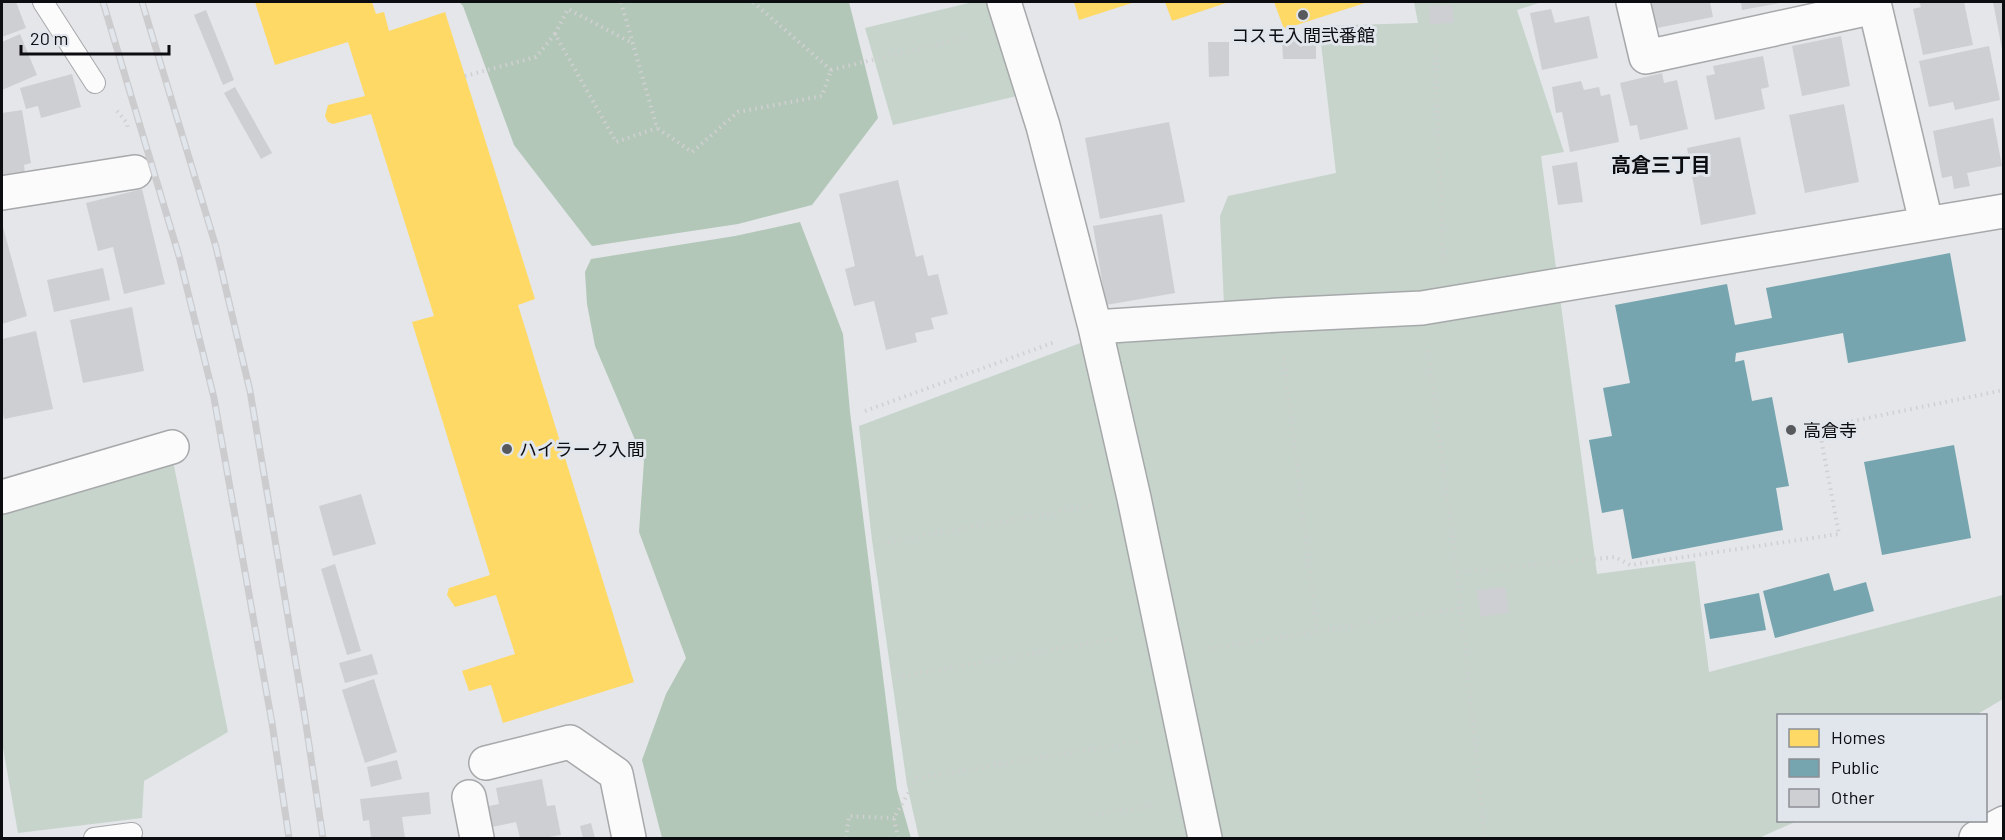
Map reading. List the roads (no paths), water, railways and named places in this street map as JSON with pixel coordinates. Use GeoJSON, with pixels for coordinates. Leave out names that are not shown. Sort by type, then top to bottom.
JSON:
{"type":"FeatureCollection","features":[{"type":"Feature","properties":{"kind":"street"},"geometry":{"type":"LineString","coordinates":[[1633,2],[1646,57],[1875,7],[1926,222]]}},
{"type":"Feature","properties":{"kind":"street"},"geometry":{"type":"LineString","coordinates":[[1008,13],[1043,126],[1095,327],[1134,498],[1205,838]]}},
{"type":"Feature","properties":{"kind":"street"},"geometry":{"type":"LineString","coordinates":[[2,193],[135,172]]}},
{"type":"Feature","properties":{"kind":"street"},"geometry":{"type":"LineString","coordinates":[[1095,327],[1433,307],[1926,222],[2004,211]]}},
{"type":"Feature","properties":{"kind":"street"},"geometry":{"type":"LineString","coordinates":[[2,497],[172,447]]}},
{"type":"Feature","properties":{"kind":"street"},"geometry":{"type":"LineString","coordinates":[[486,763],[570,742],[616,774],[629,838]]}},
{"type":"Feature","properties":{"kind":"street"},"geometry":{"type":"LineString","coordinates":[[470,797],[477,838]]}},
{"type":"Feature","properties":{"kind":"street"},"geometry":{"type":"LineString","coordinates":[[1976,838],[2004,823]]}},
{"type":"Feature","properties":{"kind":"lane"},"geometry":{"type":"LineString","coordinates":[[43,2],[95,83]]}},
{"type":"Feature","properties":{"kind":"lane"},"geometry":{"type":"LineString","coordinates":[[94,838],[132,833]]}},
{"type":"Feature","properties":{"kind":"railway"},"geometry":{"type":"LineString","coordinates":[[103,2],[179,256],[214,398],[272,723],[289,838]]}},
{"type":"Feature","properties":{"kind":"railway"},"geometry":{"type":"LineString","coordinates":[[142,2],[216,247],[250,391],[323,838]]}},
{"type":"Feature","properties":{"kind":"place","name":"コスモ入間弐番館"},"geometry":{"type":"Point","coordinates":[1303,15]}},
{"type":"Feature","properties":{"kind":"place","name":"高倉寺"},"geometry":{"type":"Point","coordinates":[1791,430]}},
{"type":"Feature","properties":{"kind":"place","name":"ハイラーク入間"},"geometry":{"type":"Point","coordinates":[507,449]}},
{"type":"Feature","properties":{"kind":"district","name":"高倉三丁目"},"geometry":{"type":"Point","coordinates":[1661,164]}}]}
